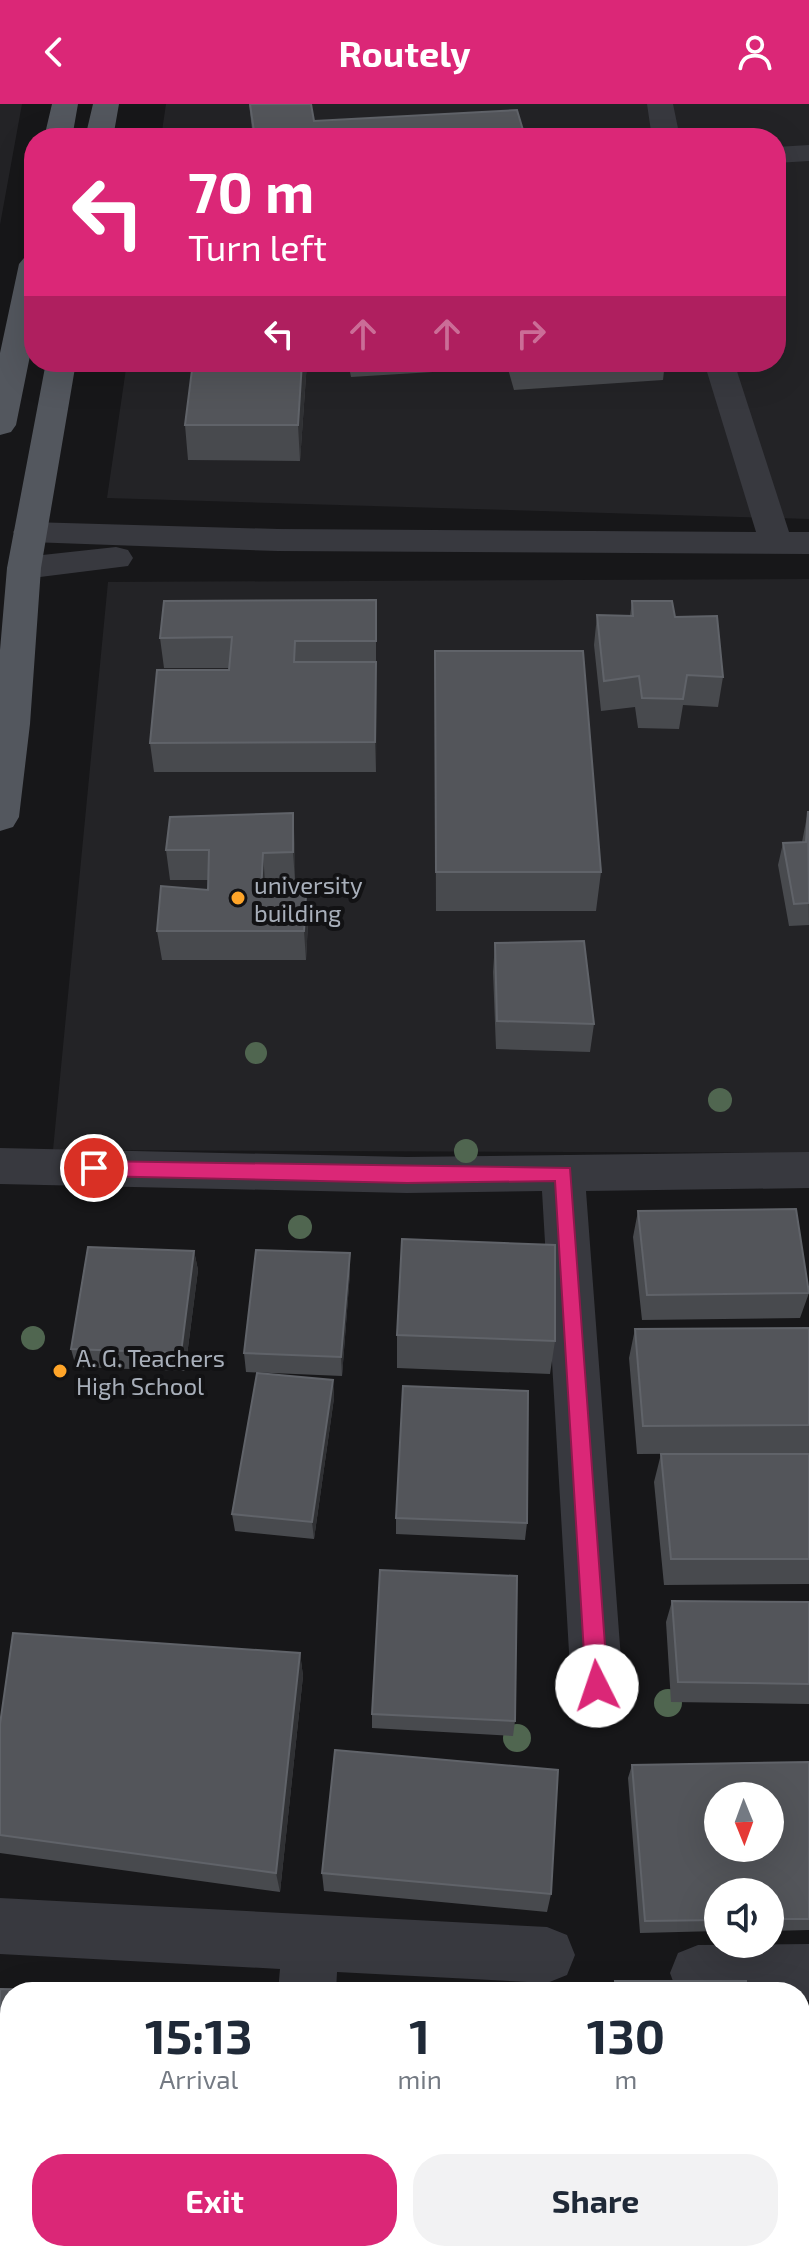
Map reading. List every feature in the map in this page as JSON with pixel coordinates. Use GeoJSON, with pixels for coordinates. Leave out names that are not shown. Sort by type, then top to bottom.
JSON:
{"type":"FeatureCollection","features":[{"type":"Feature","properties":{"kind":"main road"},"geometry":{"type":"LineString","coordinates":[[60,128],[65,104]]}},
{"type":"Feature","properties":{"kind":"main road"},"geometry":{"type":"LineString","coordinates":[[101,128],[106,104]]}},
{"type":"Feature","properties":{"kind":"main road"},"geometry":{"type":"LineString","coordinates":[[0,425],[24,311]]}},
{"type":"Feature","properties":{"kind":"main road"},"geometry":{"type":"LineString","coordinates":[[0,817],[12,724],[12,568],[15,534],[58,372]]}},
{"type":"Feature","properties":{"kind":"street"},"geometry":{"type":"LineString","coordinates":[[660,104],[664,128]]}},
{"type":"Feature","properties":{"kind":"street"},"geometry":{"type":"LineString","coordinates":[[786,154],[809,153]]}},
{"type":"Feature","properties":{"kind":"street"},"geometry":{"type":"LineString","coordinates":[[15,534],[278,540],[793,543],[723,372]]}},
{"type":"Feature","properties":{"kind":"street"},"geometry":{"type":"LineString","coordinates":[[12,568],[278,540]]}},
{"type":"Feature","properties":{"kind":"street"},"geometry":{"type":"LineString","coordinates":[[0,1166],[407,1175],[809,1170]]}},
{"type":"Feature","properties":{"kind":"street"},"geometry":{"type":"LineString","coordinates":[[563,1173],[597,1686]]}},
{"type":"Feature","properties":{"kind":"street"},"geometry":{"type":"LineString","coordinates":[[0,1926],[308,1968],[547,1955]]}},
{"type":"Feature","properties":{"kind":"street"},"geometry":{"type":"LineString","coordinates":[[698,1973],[809,1972]]}},
{"type":"Feature","properties":{"kind":"shaded area"},"geometry":{"type":"Polygon","coordinates":[[[0,104],[22,104],[0,225],[0,104]]]}},
{"type":"Feature","properties":{"kind":"shaded area"},"geometry":{"type":"Polygon","coordinates":[[[166,104],[809,104],[809,519],[107,498],[126,372],[786,372],[786,128],[162,128],[166,104]]]}},
{"type":"Feature","properties":{"kind":"shaded area"},"geometry":{"type":"Polygon","coordinates":[[[809,579],[809,1153],[53,1150],[108,582],[809,579]]]}},
{"type":"Feature","properties":{"kind":"building"},"geometry":{"type":"Polygon","coordinates":[[[250,104],[311,104],[314,121],[517,110],[522,128],[254,128],[250,104]]]}},
{"type":"Feature","properties":{"kind":"building"},"geometry":{"type":"Polygon","coordinates":[[[192,372],[301,372],[298,425],[185,425],[192,372]]]}},
{"type":"Feature","properties":{"kind":"building"},"geometry":{"type":"Polygon","coordinates":[[[376,600],[376,641],[295,641],[294,662],[376,662],[375,742],[150,743],[157,670],[229,670],[232,637],[160,638],[164,601],[376,600]]]}},
{"type":"Feature","properties":{"kind":"building"},"geometry":{"type":"Polygon","coordinates":[[[632,601],[672,601],[675,617],[717,616],[723,677],[687,675],[683,699],[642,698],[639,676],[604,681],[597,615],[633,616],[632,601]]]}},
{"type":"Feature","properties":{"kind":"building"},"geometry":{"type":"Polygon","coordinates":[[[435,651],[583,651],[601,872],[436,872],[435,651]]]}},
{"type":"Feature","properties":{"kind":"building"},"geometry":{"type":"Polygon","coordinates":[[[808,811],[809,903],[794,904],[783,843],[806,842],[808,811]]]}},
{"type":"Feature","properties":{"kind":"building"},"geometry":{"type":"Polygon","coordinates":[[[293,813],[293,852],[263,853],[261,894],[306,893],[304,931],[157,931],[161,886],[208,890],[209,850],[166,850],[170,817],[293,813]]]}},
{"type":"Feature","properties":{"kind":"building"},"geometry":{"type":"Polygon","coordinates":[[[584,941],[594,1024],[497,1021],[495,943],[584,941]]]}},
{"type":"Feature","properties":{"kind":"building"},"geometry":{"type":"Polygon","coordinates":[[[796,1209],[809,1293],[647,1295],[638,1211],[796,1209]]]}},
{"type":"Feature","properties":{"kind":"building"},"geometry":{"type":"Polygon","coordinates":[[[402,1239],[555,1245],[555,1341],[397,1335],[402,1239]]]}},
{"type":"Feature","properties":{"kind":"building"},"geometry":{"type":"Polygon","coordinates":[[[88,1247],[194,1251],[181,1353],[71,1349],[88,1247]]]}},
{"type":"Feature","properties":{"kind":"building"},"geometry":{"type":"Polygon","coordinates":[[[256,1250],[350,1253],[341,1357],[244,1353],[256,1250]]]}},
{"type":"Feature","properties":{"kind":"building"},"geometry":{"type":"Polygon","coordinates":[[[809,1328],[809,1425],[643,1426],[635,1329],[809,1328]]]}},
{"type":"Feature","properties":{"kind":"building"},"geometry":{"type":"Polygon","coordinates":[[[257,1373],[333,1380],[312,1522],[232,1514],[257,1373]]]}},
{"type":"Feature","properties":{"kind":"building"},"geometry":{"type":"Polygon","coordinates":[[[403,1386],[528,1391],[527,1523],[396,1518],[403,1386]]]}},
{"type":"Feature","properties":{"kind":"building"},"geometry":{"type":"Polygon","coordinates":[[[661,1454],[809,1454],[809,1559],[671,1559],[661,1454]]]}},
{"type":"Feature","properties":{"kind":"building"},"geometry":{"type":"Polygon","coordinates":[[[380,1570],[517,1576],[515,1721],[372,1714],[380,1570]]]}},
{"type":"Feature","properties":{"kind":"building"},"geometry":{"type":"Polygon","coordinates":[[[672,1601],[809,1602],[809,1684],[678,1682],[672,1601]]]}},
{"type":"Feature","properties":{"kind":"building"},"geometry":{"type":"Polygon","coordinates":[[[13,1633],[300,1653],[276,1873],[0,1835],[0,1724],[13,1633]]]}},
{"type":"Feature","properties":{"kind":"building"},"geometry":{"type":"Polygon","coordinates":[[[335,1750],[558,1770],[551,1894],[322,1873],[335,1750]]]}},
{"type":"Feature","properties":{"kind":"building"},"geometry":{"type":"Polygon","coordinates":[[[809,1762],[809,1919],[784,1919],[784,1878],[704,1878],[704,1920],[645,1921],[632,1765],[809,1762]]]}},
{"type":"Feature","properties":{"kind":"building"},"geometry":{"type":"Polygon","coordinates":[[[615,1981],[746,1982],[615,1982],[615,1981]]]}},
{"type":"Feature","properties":{"kind":"place","name":"university building"},"geometry":{"type":"Point","coordinates":[238,898]}},
{"type":"Feature","properties":{"kind":"place","name":"A. G. Teachers High School"},"geometry":{"type":"Point","coordinates":[60,1371]}},
{"type":"Feature","properties":{"kind":"route"},"geometry":{"type":"LineString","coordinates":[[94,1168],[407,1175],[563,1173],[597,1686]]}}]}
